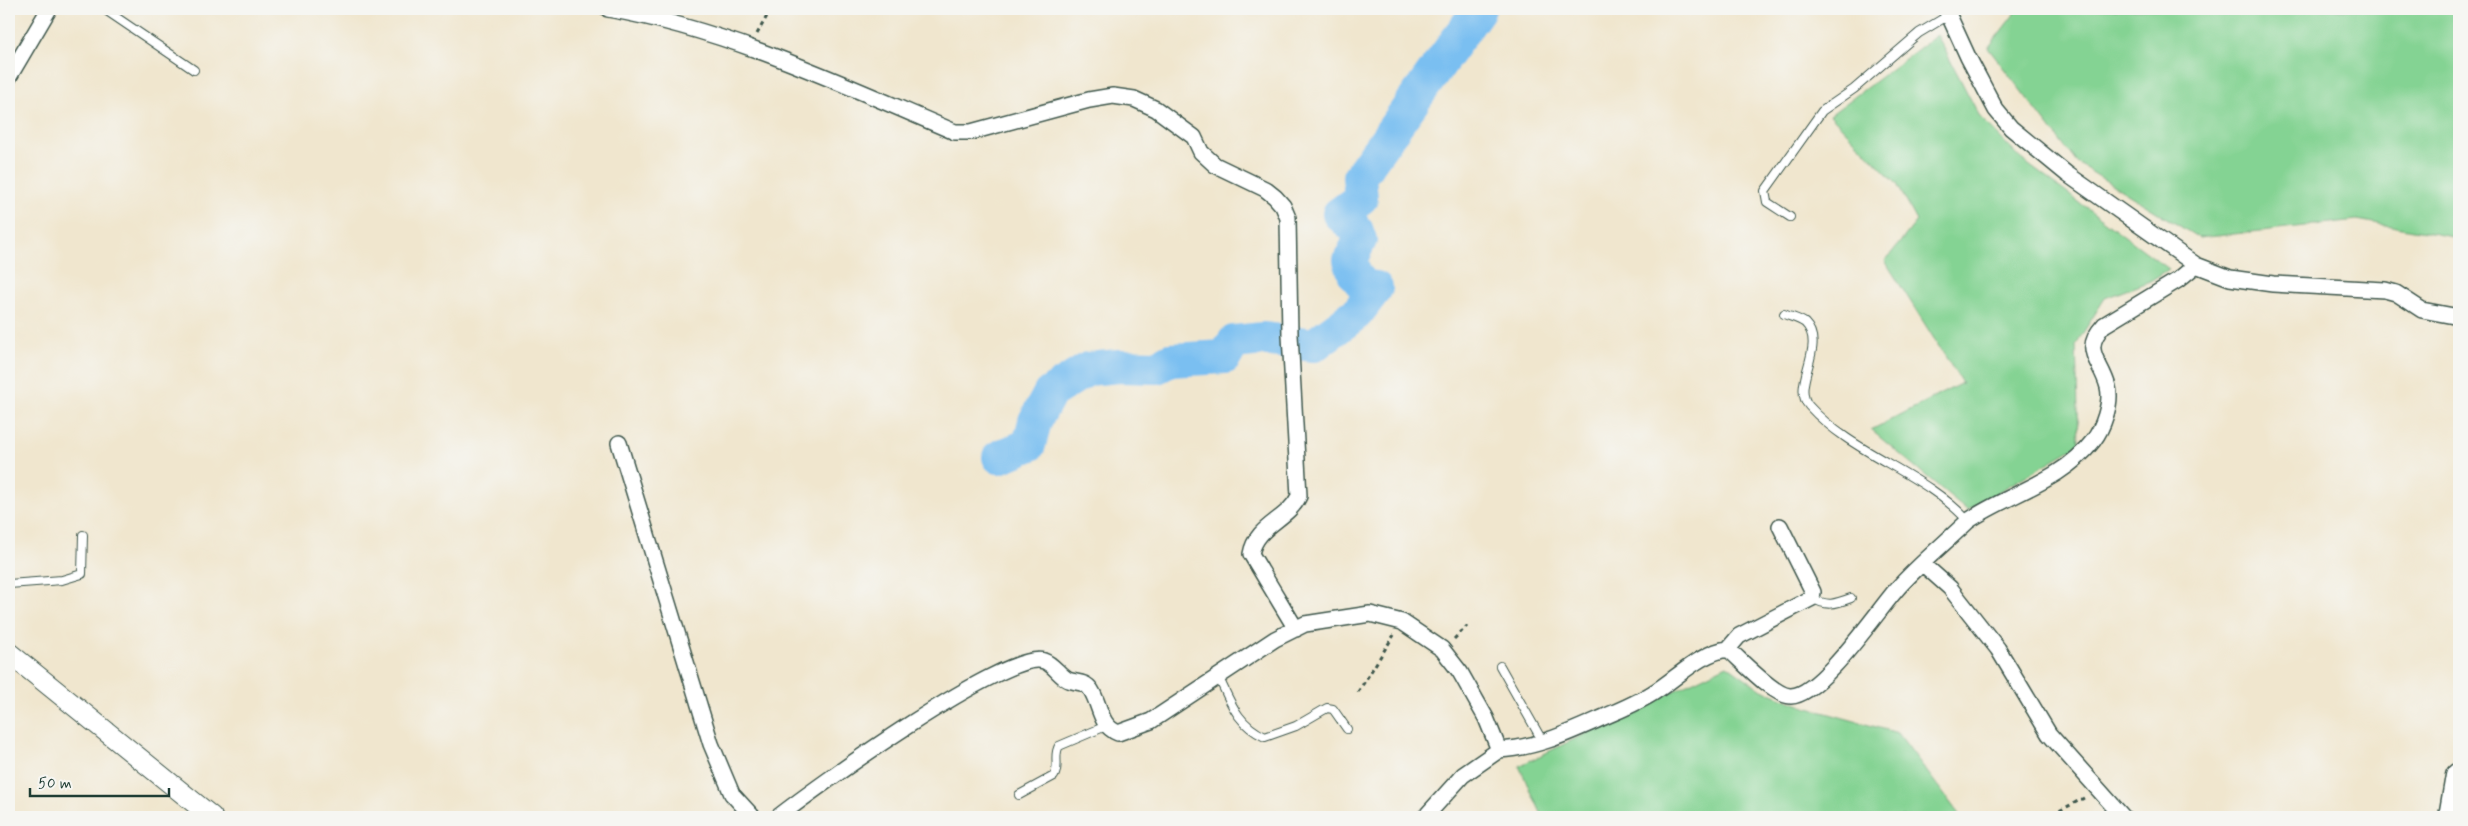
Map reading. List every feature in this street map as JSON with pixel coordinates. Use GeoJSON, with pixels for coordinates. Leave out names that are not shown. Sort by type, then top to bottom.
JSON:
{"type":"FeatureCollection","features":[{"type":"Feature","properties":{"kind":"highway"},"geometry":{"type":"LineString","coordinates":[[2452,817],[2459,776]]}},
{"type":"Feature","properties":{"kind":"street"},"geometry":{"type":"LineString","coordinates":[[9,76],[49,9]]}},
{"type":"Feature","properties":{"kind":"street"},"geometry":{"type":"LineString","coordinates":[[608,9],[688,26],[797,66],[955,132],[971,132],[1089,100],[1113,96],[1134,99],[1156,109],[1194,137],[1201,152],[1215,165],[1265,189],[1275,197],[1283,206],[1288,218],[1290,335],[1299,496],[1294,507],[1264,528],[1253,544],[1251,554],[1296,629]]}},
{"type":"Feature","properties":{"kind":"street"},"geometry":{"type":"LineString","coordinates":[[1948,12],[1996,110],[2011,128],[2067,174],[2196,265],[2230,278],[2273,284],[2385,290],[2396,293],[2422,310],[2459,317]]}},
{"type":"Feature","properties":{"kind":"street"},"geometry":{"type":"LineString","coordinates":[[1728,649],[1779,693],[1791,696],[1814,688],[1859,638],[1897,589],[1968,521],[2036,486],[2071,462],[2092,442],[2103,426],[2109,393],[2092,352],[2096,334],[2104,325],[2178,280],[2196,265]]}},
{"type":"Feature","properties":{"kind":"street"},"geometry":{"type":"LineString","coordinates":[[619,444],[711,744],[732,794],[753,817]]}},
{"type":"Feature","properties":{"kind":"street"},"geometry":{"type":"LineString","coordinates":[[1425,817],[1463,775],[1499,750],[1519,749],[1543,742],[1643,700],[1705,658],[1720,650],[1728,649],[1739,636],[1812,598],[1813,592],[1780,526]]}},
{"type":"Feature","properties":{"kind":"street"},"geometry":{"type":"LineString","coordinates":[[1923,564],[1950,588],[1998,649],[2049,734],[2123,817]]}},
{"type":"Feature","properties":{"kind":"street"},"geometry":{"type":"LineString","coordinates":[[778,817],[931,712],[984,680],[1034,660],[1046,661],[1061,676],[1069,680],[1083,682],[1091,689],[1106,726],[1118,733],[1134,729],[1151,721],[1275,639],[1296,629],[1312,623],[1370,614],[1402,622],[1442,649],[1460,672],[1486,718],[1499,750]]}},
{"type":"Feature","properties":{"kind":"street"},"geometry":{"type":"LineString","coordinates":[[9,653],[212,817]]}},
{"type":"Feature","properties":{"kind":"lane"},"geometry":{"type":"LineString","coordinates":[[104,9],[194,70]]}},
{"type":"Feature","properties":{"kind":"lane"},"geometry":{"type":"LineString","coordinates":[[1790,217],[1767,202],[1765,191],[1810,125],[1822,111],[1854,89],[1919,33],[1948,12]]}},
{"type":"Feature","properties":{"kind":"lane"},"geometry":{"type":"LineString","coordinates":[[1784,314],[1804,322],[1811,330],[1814,341],[1803,390],[1805,402],[1829,426],[1951,503],[1968,521]]}},
{"type":"Feature","properties":{"kind":"lane"},"geometry":{"type":"LineString","coordinates":[[9,584],[62,580],[82,574],[82,535]]}},
{"type":"Feature","properties":{"kind":"lane"},"geometry":{"type":"LineString","coordinates":[[1812,598],[1825,605],[1834,605],[1851,598]]}},
{"type":"Feature","properties":{"kind":"lane"},"geometry":{"type":"LineString","coordinates":[[1500,666],[1543,742]]}},
{"type":"Feature","properties":{"kind":"lane"},"geometry":{"type":"LineString","coordinates":[[1218,676],[1235,711],[1250,730],[1266,737],[1296,726],[1327,708],[1333,709],[1348,728]]}},
{"type":"Feature","properties":{"kind":"lane"},"geometry":{"type":"LineString","coordinates":[[1020,795],[1054,776],[1056,772],[1056,749],[1059,746],[1106,726]]}},
{"type":"Feature","properties":{"kind":"path"},"geometry":{"type":"LineString","coordinates":[[750,48],[771,9]]}},
{"type":"Feature","properties":{"kind":"path"},"geometry":{"type":"LineString","coordinates":[[1358,692],[1402,622]]}},
{"type":"Feature","properties":{"kind":"path"},"geometry":{"type":"LineString","coordinates":[[2054,817],[2059,811],[2098,791]]}},
{"type":"Feature","properties":{"kind":"green space"},"geometry":{"type":"Polygon","coordinates":[[[2018,9],[2459,9],[2459,238],[2357,220],[2199,238],[2077,163],[1988,48],[2018,9]]]}},
{"type":"Feature","properties":{"kind":"green space"},"geometry":{"type":"Polygon","coordinates":[[[1937,35],[1980,117],[2021,159],[2169,269],[2150,281],[2105,298],[2076,344],[2079,445],[1967,510],[1871,430],[1962,383],[1885,261],[1917,221],[1897,184],[1830,115],[1937,35]]]}},
{"type":"Feature","properties":{"kind":"green space"},"geometry":{"type":"Polygon","coordinates":[[[1727,665],[1762,690],[1808,708],[1898,733],[1961,817],[1543,817],[1519,766],[1727,665]]]}},
{"type":"Feature","properties":{"kind":"waterway"},"geometry":{"type":"LineString","coordinates":[[999,457],[1029,445],[1035,421],[1050,393],[1088,369],[1119,366],[1157,367],[1170,360],[1225,357],[1234,342],[1263,339],[1314,345],[1357,313],[1376,288],[1365,287],[1355,275],[1350,260],[1360,240],[1356,229],[1339,214],[1361,198],[1359,177],[1479,9]]}}]}
